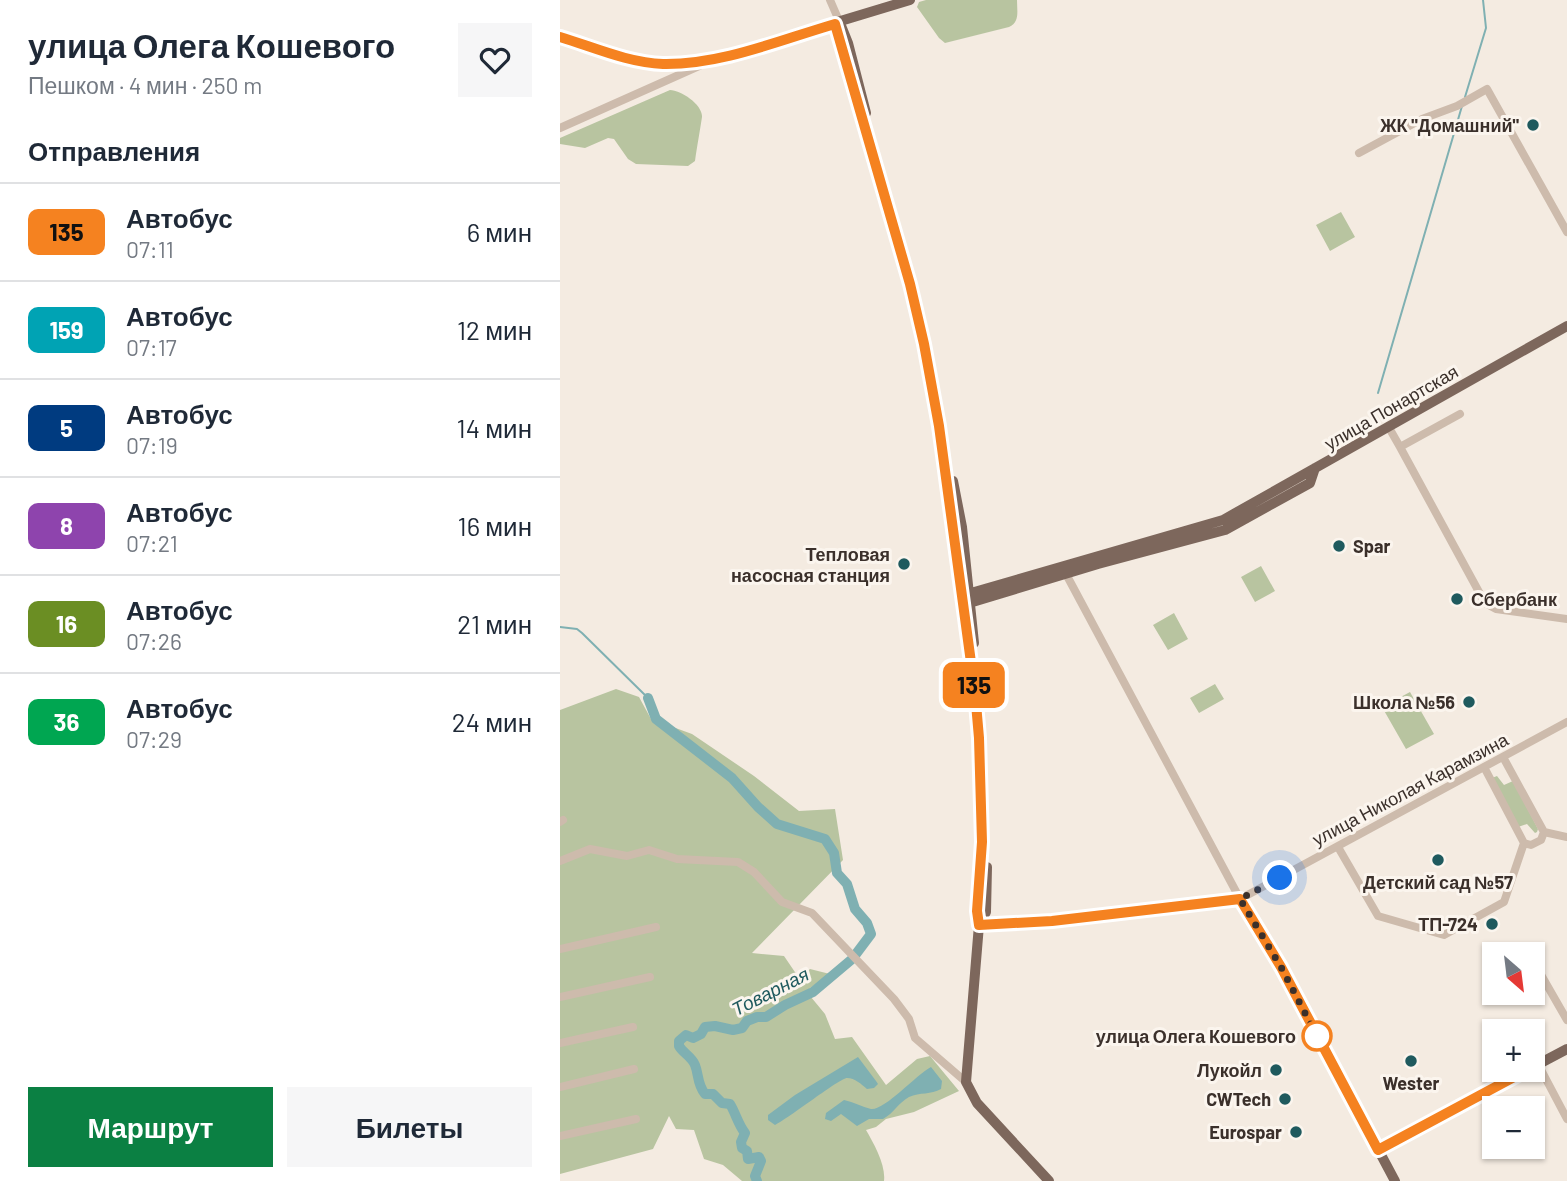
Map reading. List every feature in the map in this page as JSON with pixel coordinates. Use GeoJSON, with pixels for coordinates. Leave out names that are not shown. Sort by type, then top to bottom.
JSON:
{"type":"FeatureCollection","features":[{"type":"Feature","properties":{"kind":"main road"},"geometry":{"type":"LineString","coordinates":[[560,37],[637,60],[663,64],[712,60],[836,20],[910,0]]}},
{"type":"Feature","properties":{"kind":"main road"},"geometry":{"type":"LineString","coordinates":[[836,20],[848,43],[933,357],[962,527],[980,763],[982,842],[977,911],[979,925],[966,1082],[977,1103],[1049,1181]]}},
{"type":"Feature","properties":{"kind":"main road","name":"улица Понартская"},"geometry":{"type":"LineString","coordinates":[[966,599],[1097,560],[1225,530],[1307,478],[1315,468],[1567,326]]}},
{"type":"Feature","properties":{"kind":"main road","name":"улица Понартская"},"geometry":{"type":"LineString","coordinates":[[966,599],[1066,574],[1097,560]]}},
{"type":"Feature","properties":{"kind":"main road"},"geometry":{"type":"LineString","coordinates":[[1240,899],[1281,967],[1395,1181]]}},
{"type":"Feature","properties":{"kind":"main road","name":"улица Николая Карамзина"},"geometry":{"type":"LineString","coordinates":[[979,925],[1052,921],[1240,899]]}},
{"type":"Feature","properties":{"kind":"main road"},"geometry":{"type":"LineString","coordinates":[[1545,1061],[1567,1049]]}},
{"type":"Feature","properties":{"kind":"main road"},"geometry":{"type":"LineString","coordinates":[[1378,1150],[1506,1082]]}},
{"type":"Feature","properties":{"kind":"street"},"geometry":{"type":"LineString","coordinates":[[830,0],[836,20]]}},
{"type":"Feature","properties":{"kind":"street"},"geometry":{"type":"LineString","coordinates":[[560,128],[712,60]]}},
{"type":"Feature","properties":{"kind":"street"},"geometry":{"type":"LineString","coordinates":[[663,64],[672,72],[667,80]]}},
{"type":"Feature","properties":{"kind":"street"},"geometry":{"type":"LineString","coordinates":[[1359,153],[1422,119],[1457,106],[1487,89],[1567,233]]}},
{"type":"Feature","properties":{"kind":"street"},"geometry":{"type":"LineString","coordinates":[[1400,447],[1460,414]]}},
{"type":"Feature","properties":{"kind":"street"},"geometry":{"type":"LineString","coordinates":[[1388,426],[1485,603],[1496,609],[1567,619]]}},
{"type":"Feature","properties":{"kind":"street"},"geometry":{"type":"LineString","coordinates":[[1066,574],[1240,899]]}},
{"type":"Feature","properties":{"kind":"street","name":"улица Николая Карамзина"},"geometry":{"type":"LineString","coordinates":[[1240,899],[1567,722]]}},
{"type":"Feature","properties":{"kind":"street"},"geometry":{"type":"LineString","coordinates":[[1503,757],[1544,832],[1567,837]]}},
{"type":"Feature","properties":{"kind":"street"},"geometry":{"type":"LineString","coordinates":[[1484,767],[1524,843],[1531,845],[1541,840],[1544,832]]}},
{"type":"Feature","properties":{"kind":"street"},"geometry":{"type":"LineString","coordinates":[[1338,846],[1378,916],[1444,935],[1504,902],[1524,843]]}},
{"type":"Feature","properties":{"kind":"street"},"geometry":{"type":"LineString","coordinates":[[560,861],[590,849],[627,856],[649,850],[677,859],[738,862],[754,872],[782,902],[812,913],[894,999],[909,1019],[915,1038],[966,1082]]}},
{"type":"Feature","properties":{"kind":"street"},"geometry":{"type":"LineString","coordinates":[[560,949],[656,927]]}},
{"type":"Feature","properties":{"kind":"street"},"geometry":{"type":"LineString","coordinates":[[560,997],[650,977]]}},
{"type":"Feature","properties":{"kind":"street"},"geometry":{"type":"LineString","coordinates":[[1545,982],[1567,1020]]}},
{"type":"Feature","properties":{"kind":"street"},"geometry":{"type":"LineString","coordinates":[[560,1043],[633,1027]]}},
{"type":"Feature","properties":{"kind":"street"},"geometry":{"type":"LineString","coordinates":[[560,1087],[634,1069]]}},
{"type":"Feature","properties":{"kind":"street"},"geometry":{"type":"LineString","coordinates":[[1544,1082],[1567,1119]]}},
{"type":"Feature","properties":{"kind":"street"},"geometry":{"type":"LineString","coordinates":[[560,1136],[636,1119]]}},
{"type":"Feature","properties":{"kind":"green space"},"geometry":{"type":"Polygon","coordinates":[[[1017,0],[1017,16],[1009,27],[945,43],[917,7],[919,2],[1017,0]]]}},
{"type":"Feature","properties":{"kind":"green space"},"geometry":{"type":"Polygon","coordinates":[[[670,90],[690,99],[701,112],[695,161],[688,166],[636,164],[628,159],[614,139],[608,138],[585,148],[560,144],[560,138],[670,90]]]}},
{"type":"Feature","properties":{"kind":"green space"},"geometry":{"type":"Polygon","coordinates":[[[1341,212],[1355,237],[1330,251],[1316,225],[1341,212]]]}},
{"type":"Feature","properties":{"kind":"green space"},"geometry":{"type":"Polygon","coordinates":[[[1261,566],[1275,591],[1255,602],[1241,577],[1261,566]]]}},
{"type":"Feature","properties":{"kind":"green space"},"geometry":{"type":"Polygon","coordinates":[[[1174,613],[1188,639],[1168,650],[1153,625],[1174,613]]]}},
{"type":"Feature","properties":{"kind":"green space"},"geometry":{"type":"Polygon","coordinates":[[[1215,684],[1224,699],[1199,713],[1190,698],[1215,684]]]}},
{"type":"Feature","properties":{"kind":"green space"},"geometry":{"type":"Polygon","coordinates":[[[616,689],[639,697],[651,719],[692,734],[754,776],[799,811],[835,809],[843,860],[752,953],[784,956],[799,978],[810,969],[830,974],[806,991],[825,1014],[835,1039],[852,1037],[886,1085],[917,1059],[930,1056],[959,1091],[914,1112],[886,1119],[876,1127],[866,1130],[881,1162],[884,1181],[742,1181],[723,1165],[704,1159],[694,1130],[676,1129],[669,1116],[653,1149],[560,1174],[560,710],[616,689]]]}},
{"type":"Feature","properties":{"kind":"green space"},"geometry":{"type":"Polygon","coordinates":[[[1410,692],[1434,734],[1406,749],[1382,707],[1410,692]]]}},
{"type":"Feature","properties":{"kind":"green space"},"geometry":{"type":"Polygon","coordinates":[[[1497,776],[1504,785],[1513,781],[1538,829],[1537,832],[1527,824],[1518,827],[1492,778],[1497,776]]]}},
{"type":"Feature","properties":{"kind":"water"},"geometry":{"type":"Polygon","coordinates":[[[858,1057],[878,1084],[874,1088],[867,1089],[855,1080],[847,1078],[775,1125],[768,1120],[768,1115],[795,1095],[858,1057]]]}},
{"type":"Feature","properties":{"kind":"water"},"geometry":{"type":"Polygon","coordinates":[[[931,1067],[942,1081],[941,1089],[909,1097],[883,1119],[869,1119],[857,1126],[841,1114],[831,1121],[825,1119],[826,1113],[844,1100],[871,1109],[877,1108],[931,1067]]]}},
{"type":"Feature","properties":{"kind":"waterway"},"geometry":{"type":"LineString","coordinates":[[1465,97],[1486,28],[1483,0]]}},
{"type":"Feature","properties":{"kind":"waterway"},"geometry":{"type":"LineString","coordinates":[[1378,393],[1462,106]]}},
{"type":"Feature","properties":{"kind":"waterway"},"geometry":{"type":"LineString","coordinates":[[560,627],[577,629],[582,633],[648,698]]}},
{"type":"Feature","properties":{"kind":"waterway","name":"Товарная"},"geometry":{"type":"LineString","coordinates":[[648,698],[656,719],[732,778],[777,824],[825,839],[834,853],[837,873],[847,884],[855,909],[867,923],[871,934],[856,954]]}},
{"type":"Feature","properties":{"kind":"waterway","name":"Товарная"},"geometry":{"type":"LineString","coordinates":[[757,1181],[755,1176],[761,1161],[759,1157],[748,1159],[747,1151],[742,1148],[741,1142],[745,1133],[730,1104],[722,1103],[713,1094],[705,1094],[694,1062],[679,1046],[679,1041],[686,1035],[693,1038],[701,1034],[705,1027],[733,1030],[742,1028],[747,1021],[757,1017],[766,1017],[813,992],[851,960]]}},
{"type":"Feature","properties":{"kind":"bus line","name":"135"},"geometry":{"type":"LineString","coordinates":[[560,37],[637,60],[663,64],[712,60],[835,24],[849,81],[910,284],[932,381],[979,738],[982,803],[977,911],[979,925],[1052,921],[1240,899],[1281,967],[1378,1150],[1505,1082]]}},
{"type":"Feature","properties":{"kind":"place","name":"ЖК \"Домашний\""},"geometry":{"type":"Point","coordinates":[1533,125]}},
{"type":"Feature","properties":{"kind":"place","name":"Spar"},"geometry":{"type":"Point","coordinates":[1339,546]}},
{"type":"Feature","properties":{"kind":"place","name":"Тепловая насосная станция"},"geometry":{"type":"Point","coordinates":[904,564]}},
{"type":"Feature","properties":{"kind":"place","name":"Сбербанк"},"geometry":{"type":"Point","coordinates":[1457,599]}},
{"type":"Feature","properties":{"kind":"place","name":"Школа №56"},"geometry":{"type":"Point","coordinates":[1469,702]}},
{"type":"Feature","properties":{"kind":"place","name":"Детский сад №57"},"geometry":{"type":"Point","coordinates":[1438,860]}},
{"type":"Feature","properties":{"kind":"place","name":"ТП-724"},"geometry":{"type":"Point","coordinates":[1492,924]}},
{"type":"Feature","properties":{"kind":"place","name":"улица Олега Кошевого"},"geometry":{"type":"Point","coordinates":[1317,1036]}},
{"type":"Feature","properties":{"kind":"place","name":"Wester"},"geometry":{"type":"Point","coordinates":[1411,1061]}},
{"type":"Feature","properties":{"kind":"place","name":"Лукойл"},"geometry":{"type":"Point","coordinates":[1276,1070]}},
{"type":"Feature","properties":{"kind":"place","name":"CWTech"},"geometry":{"type":"Point","coordinates":[1285,1099]}},
{"type":"Feature","properties":{"kind":"place","name":"Eurospar"},"geometry":{"type":"Point","coordinates":[1296,1132]}},
{"type":"Feature","properties":{"kind":"route"},"geometry":{"type":"LineString","coordinates":[[1280,878],[1240,899],[1281,967],[1317,1036]]}}]}
